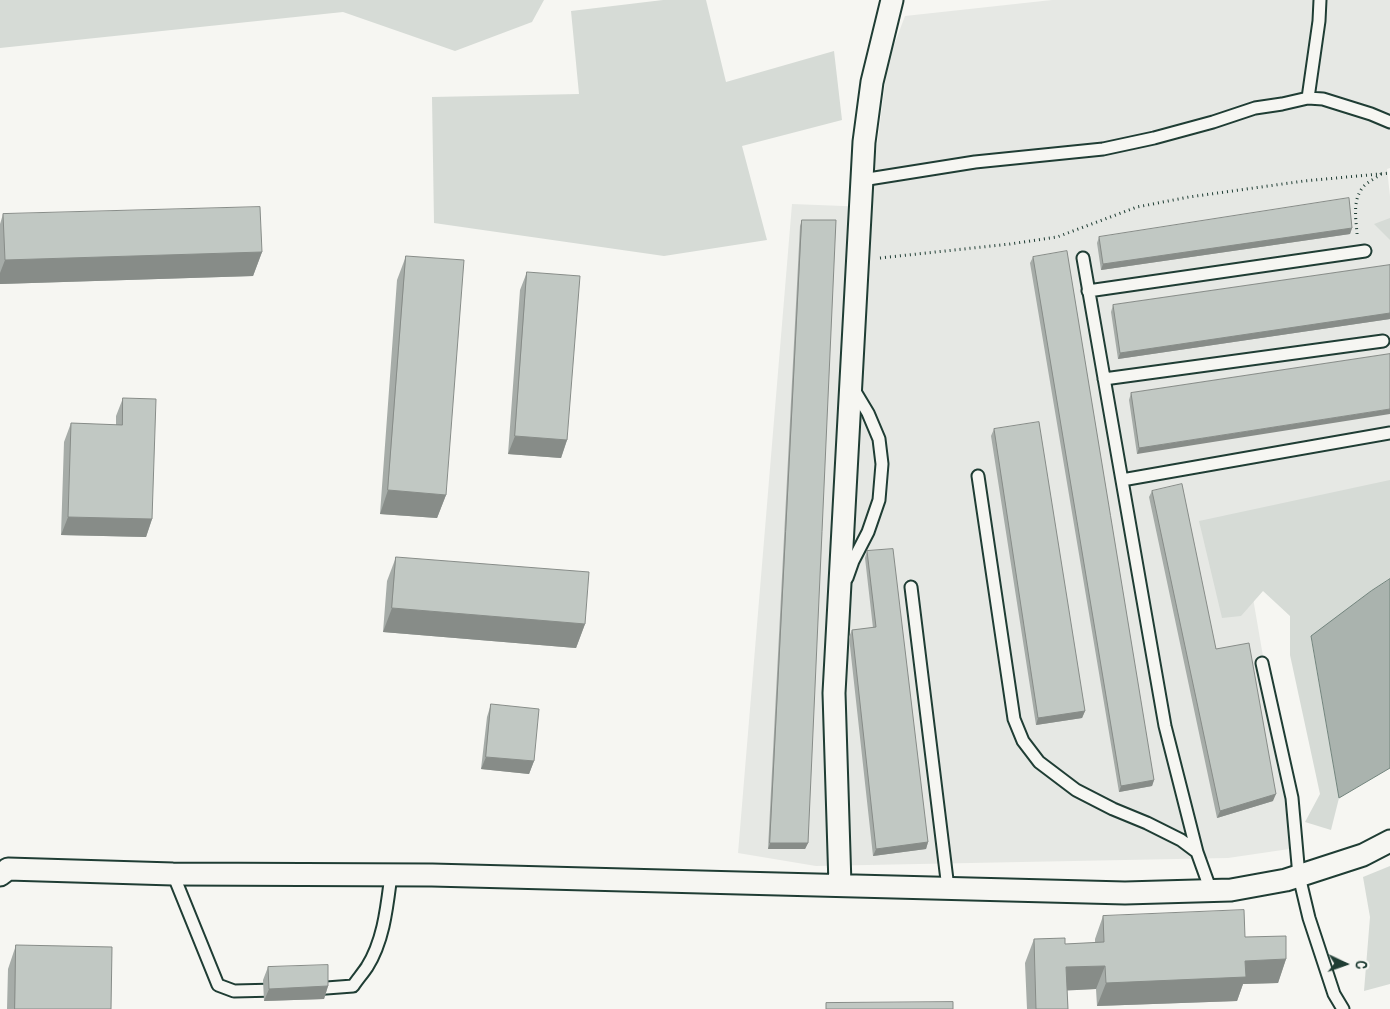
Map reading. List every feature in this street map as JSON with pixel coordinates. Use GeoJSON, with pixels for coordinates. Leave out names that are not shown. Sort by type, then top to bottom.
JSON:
{"type":"FeatureCollection","features":[{"type":"Feature","properties":{"kind":"street"},"geometry":{"type":"LineString","coordinates":[[840,885],[834,693],[857,260],[864,142],[872,82],[892,0]]}},
{"type":"Feature","properties":{"kind":"street"},"geometry":{"type":"LineString","coordinates":[[0,875],[8,870],[172,874],[391,875],[1125,893],[1212,891],[1231,890],[1286,880],[1363,855],[1390,841]]}},
{"type":"Feature","properties":{"kind":"lane"},"geometry":{"type":"LineString","coordinates":[[1308,98],[1319,21],[1320,0]]}},
{"type":"Feature","properties":{"kind":"lane"},"geometry":{"type":"LineString","coordinates":[[862,180],[975,162],[1103,149],[1154,138],[1256,108],[1308,98],[1323,99],[1390,122]]}},
{"type":"Feature","properties":{"kind":"lane"},"geometry":{"type":"LineString","coordinates":[[1088,291],[1362,252]]}},
{"type":"Feature","properties":{"kind":"lane"},"geometry":{"type":"LineString","coordinates":[[1082,258],[1166,726],[1197,852],[1212,891]]}},
{"type":"Feature","properties":{"kind":"lane"},"geometry":{"type":"LineString","coordinates":[[1104,379],[1383,341]]}},
{"type":"Feature","properties":{"kind":"lane"},"geometry":{"type":"LineString","coordinates":[[838,622],[846,582],[853,561],[868,532],[879,500],[882,464],[879,439],[868,413],[850,384]]}},
{"type":"Feature","properties":{"kind":"lane"},"geometry":{"type":"LineString","coordinates":[[1122,480],[1390,433]]}},
{"type":"Feature","properties":{"kind":"lane"},"geometry":{"type":"LineString","coordinates":[[978,476],[1014,719],[1023,741],[1039,762],[1076,790],[1181,840],[1197,852]]}},
{"type":"Feature","properties":{"kind":"lane"},"geometry":{"type":"LineString","coordinates":[[911,587],[948,888]]}},
{"type":"Feature","properties":{"kind":"lane"},"geometry":{"type":"LineString","coordinates":[[1262,663],[1292,798],[1299,876],[1308,918],[1334,994],[1343,1009]]}},
{"type":"Feature","properties":{"kind":"lane"},"geometry":{"type":"LineString","coordinates":[[172,874],[218,985],[234,991],[284,990]]}},
{"type":"Feature","properties":{"kind":"lane"},"geometry":{"type":"LineString","coordinates":[[304,989],[353,986],[368,966],[380,938],[387,907],[391,875]]}},
{"type":"Feature","properties":{"kind":"path"},"geometry":{"type":"LineString","coordinates":[[857,260],[1010,244],[1057,237],[1137,207],[1189,197],[1390,173]]}},
{"type":"Feature","properties":{"kind":"path"},"geometry":{"type":"LineString","coordinates":[[1362,252],[1356,197],[1364,186],[1382,174]]}},
{"type":"Feature","properties":{"kind":"shaded area"},"geometry":{"type":"Polygon","coordinates":[[[0,0],[544,0],[532,22],[455,51],[343,12],[0,48],[0,0]]]}},
{"type":"Feature","properties":{"kind":"shaded area"},"geometry":{"type":"Polygon","coordinates":[[[663,0],[706,0],[726,82],[834,51],[842,120],[742,146],[767,240],[664,256],[434,223],[432,97],[579,94],[571,11],[663,0]]]}},
{"type":"Feature","properties":{"kind":"shaded area"},"geometry":{"type":"Polygon","coordinates":[[[1052,0],[1390,0],[1390,168],[1387,169],[1390,196],[1390,509],[1243,540],[1296,848],[1228,858],[816,866],[738,853],[792,204],[869,207],[888,61],[905,16],[1052,0]]]}},
{"type":"Feature","properties":{"kind":"shaded area"},"geometry":{"type":"Polygon","coordinates":[[[1390,218],[1390,240],[1374,224],[1390,218]]]}},
{"type":"Feature","properties":{"kind":"shaded area"},"geometry":{"type":"Polygon","coordinates":[[[1390,480],[1390,579],[1371,591],[1311,638],[1339,798],[1331,830],[1305,822],[1320,794],[1290,655],[1290,616],[1263,591],[1241,616],[1222,618],[1199,521],[1390,480]]]}},
{"type":"Feature","properties":{"kind":"shaded area"},"geometry":{"type":"Polygon","coordinates":[[[1390,579],[1390,768],[1339,798],[1311,636],[1390,579]]]}},
{"type":"Feature","properties":{"kind":"shaded area"},"geometry":{"type":"Polygon","coordinates":[[[1390,866],[1390,984],[1364,991],[1370,917],[1363,877],[1390,866]]]}},
{"type":"Feature","properties":{"kind":"building"},"geometry":{"type":"Polygon","coordinates":[[[1349,198],[1352,228],[1103,264],[1099,237],[1349,198]]]}},
{"type":"Feature","properties":{"kind":"building"},"geometry":{"type":"Polygon","coordinates":[[[260,207],[262,252],[5,260],[3,214],[260,207]]]}},
{"type":"Feature","properties":{"kind":"building"},"geometry":{"type":"Polygon","coordinates":[[[802,220],[836,220],[808,843],[770,843],[802,220]]]}},
{"type":"Feature","properties":{"kind":"building"},"geometry":{"type":"Polygon","coordinates":[[[1067,251],[1154,780],[1121,786],[1033,257],[1067,251]]]}},
{"type":"Feature","properties":{"kind":"building"},"geometry":{"type":"Polygon","coordinates":[[[406,256],[464,260],[446,495],[388,490],[406,256]]]}},
{"type":"Feature","properties":{"kind":"building"},"geometry":{"type":"Polygon","coordinates":[[[1390,265],[1390,313],[1120,353],[1113,305],[1390,265]]]}},
{"type":"Feature","properties":{"kind":"building"},"geometry":{"type":"Polygon","coordinates":[[[527,272],[580,276],[567,440],[515,436],[527,272]]]}},
{"type":"Feature","properties":{"kind":"building"},"geometry":{"type":"Polygon","coordinates":[[[1390,354],[1390,409],[1139,448],[1131,393],[1390,354]]]}},
{"type":"Feature","properties":{"kind":"building"},"geometry":{"type":"Polygon","coordinates":[[[123,398],[156,399],[152,519],[68,517],[71,423],[122,425],[123,398]]]}},
{"type":"Feature","properties":{"kind":"building"},"geometry":{"type":"Polygon","coordinates":[[[1039,422],[1085,711],[1038,718],[994,429],[1039,422]]]}},
{"type":"Feature","properties":{"kind":"building"},"geometry":{"type":"Polygon","coordinates":[[[1182,484],[1216,649],[1249,643],[1276,794],[1220,811],[1152,491],[1182,484]]]}},
{"type":"Feature","properties":{"kind":"building"},"geometry":{"type":"Polygon","coordinates":[[[893,549],[928,842],[876,849],[852,630],[876,627],[867,551],[893,549]]]}},
{"type":"Feature","properties":{"kind":"building"},"geometry":{"type":"Polygon","coordinates":[[[396,557],[589,572],[585,624],[392,608],[396,557]]]}},
{"type":"Feature","properties":{"kind":"building"},"geometry":{"type":"Polygon","coordinates":[[[491,704],[539,709],[534,761],[486,757],[491,704]]]}},
{"type":"Feature","properties":{"kind":"building"},"geometry":{"type":"Polygon","coordinates":[[[1244,910],[1245,937],[1286,936],[1286,959],[1245,961],[1246,977],[1106,983],[1105,966],[1066,967],[1068,1009],[1036,1009],[1034,939],[1065,938],[1065,944],[1104,942],[1103,916],[1244,910]]]}},
{"type":"Feature","properties":{"kind":"building"},"geometry":{"type":"Polygon","coordinates":[[[16,945],[112,947],[111,1009],[15,1009],[16,945]]]}},
{"type":"Feature","properties":{"kind":"building"},"geometry":{"type":"Polygon","coordinates":[[[328,965],[328,986],[269,989],[268,967],[328,965]]]}},
{"type":"Feature","properties":{"kind":"building"},"geometry":{"type":"Polygon","coordinates":[[[953,1002],[953,1009],[826,1009],[826,1003],[953,1002]]]}}]}
